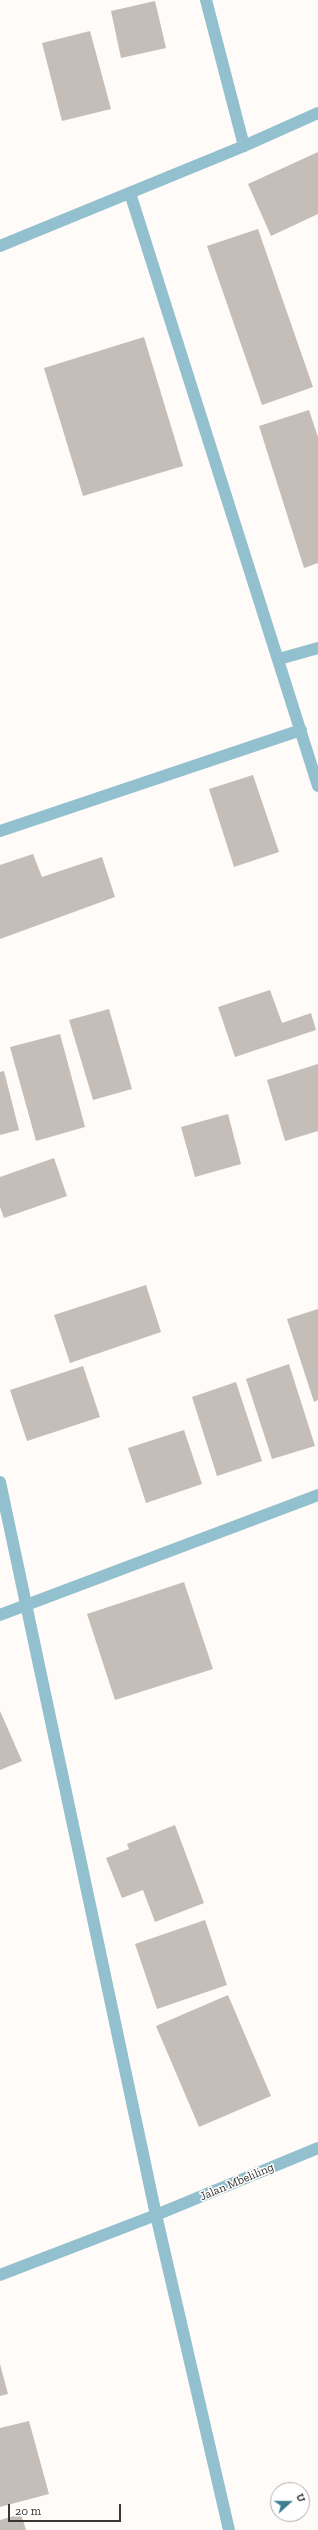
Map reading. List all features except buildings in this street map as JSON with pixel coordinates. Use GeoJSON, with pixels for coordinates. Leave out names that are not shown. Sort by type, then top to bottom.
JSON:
{"type":"FeatureCollection","features":[{"type":"Feature","properties":{"kind":"street"},"geometry":{"type":"LineString","coordinates":[[206,0],[244,146]]}},
{"type":"Feature","properties":{"kind":"street"},"geometry":{"type":"LineString","coordinates":[[0,246],[318,114]]}},
{"type":"Feature","properties":{"kind":"street"},"geometry":{"type":"LineString","coordinates":[[130,193],[318,786]]}},
{"type":"Feature","properties":{"kind":"street"},"geometry":{"type":"LineString","coordinates":[[279,660],[318,648]]}},
{"type":"Feature","properties":{"kind":"street"},"geometry":{"type":"LineString","coordinates":[[0,831],[301,730]]}},
{"type":"Feature","properties":{"kind":"street"},"geometry":{"type":"LineString","coordinates":[[0,1482],[156,2216],[229,2530]]}},
{"type":"Feature","properties":{"kind":"street"},"geometry":{"type":"LineString","coordinates":[[0,1615],[318,1495]]}},
{"type":"Feature","properties":{"kind":"street","name":"Jalan Mbeliling"},"geometry":{"type":"LineString","coordinates":[[0,2275],[156,2216],[318,2148]]}}]}
